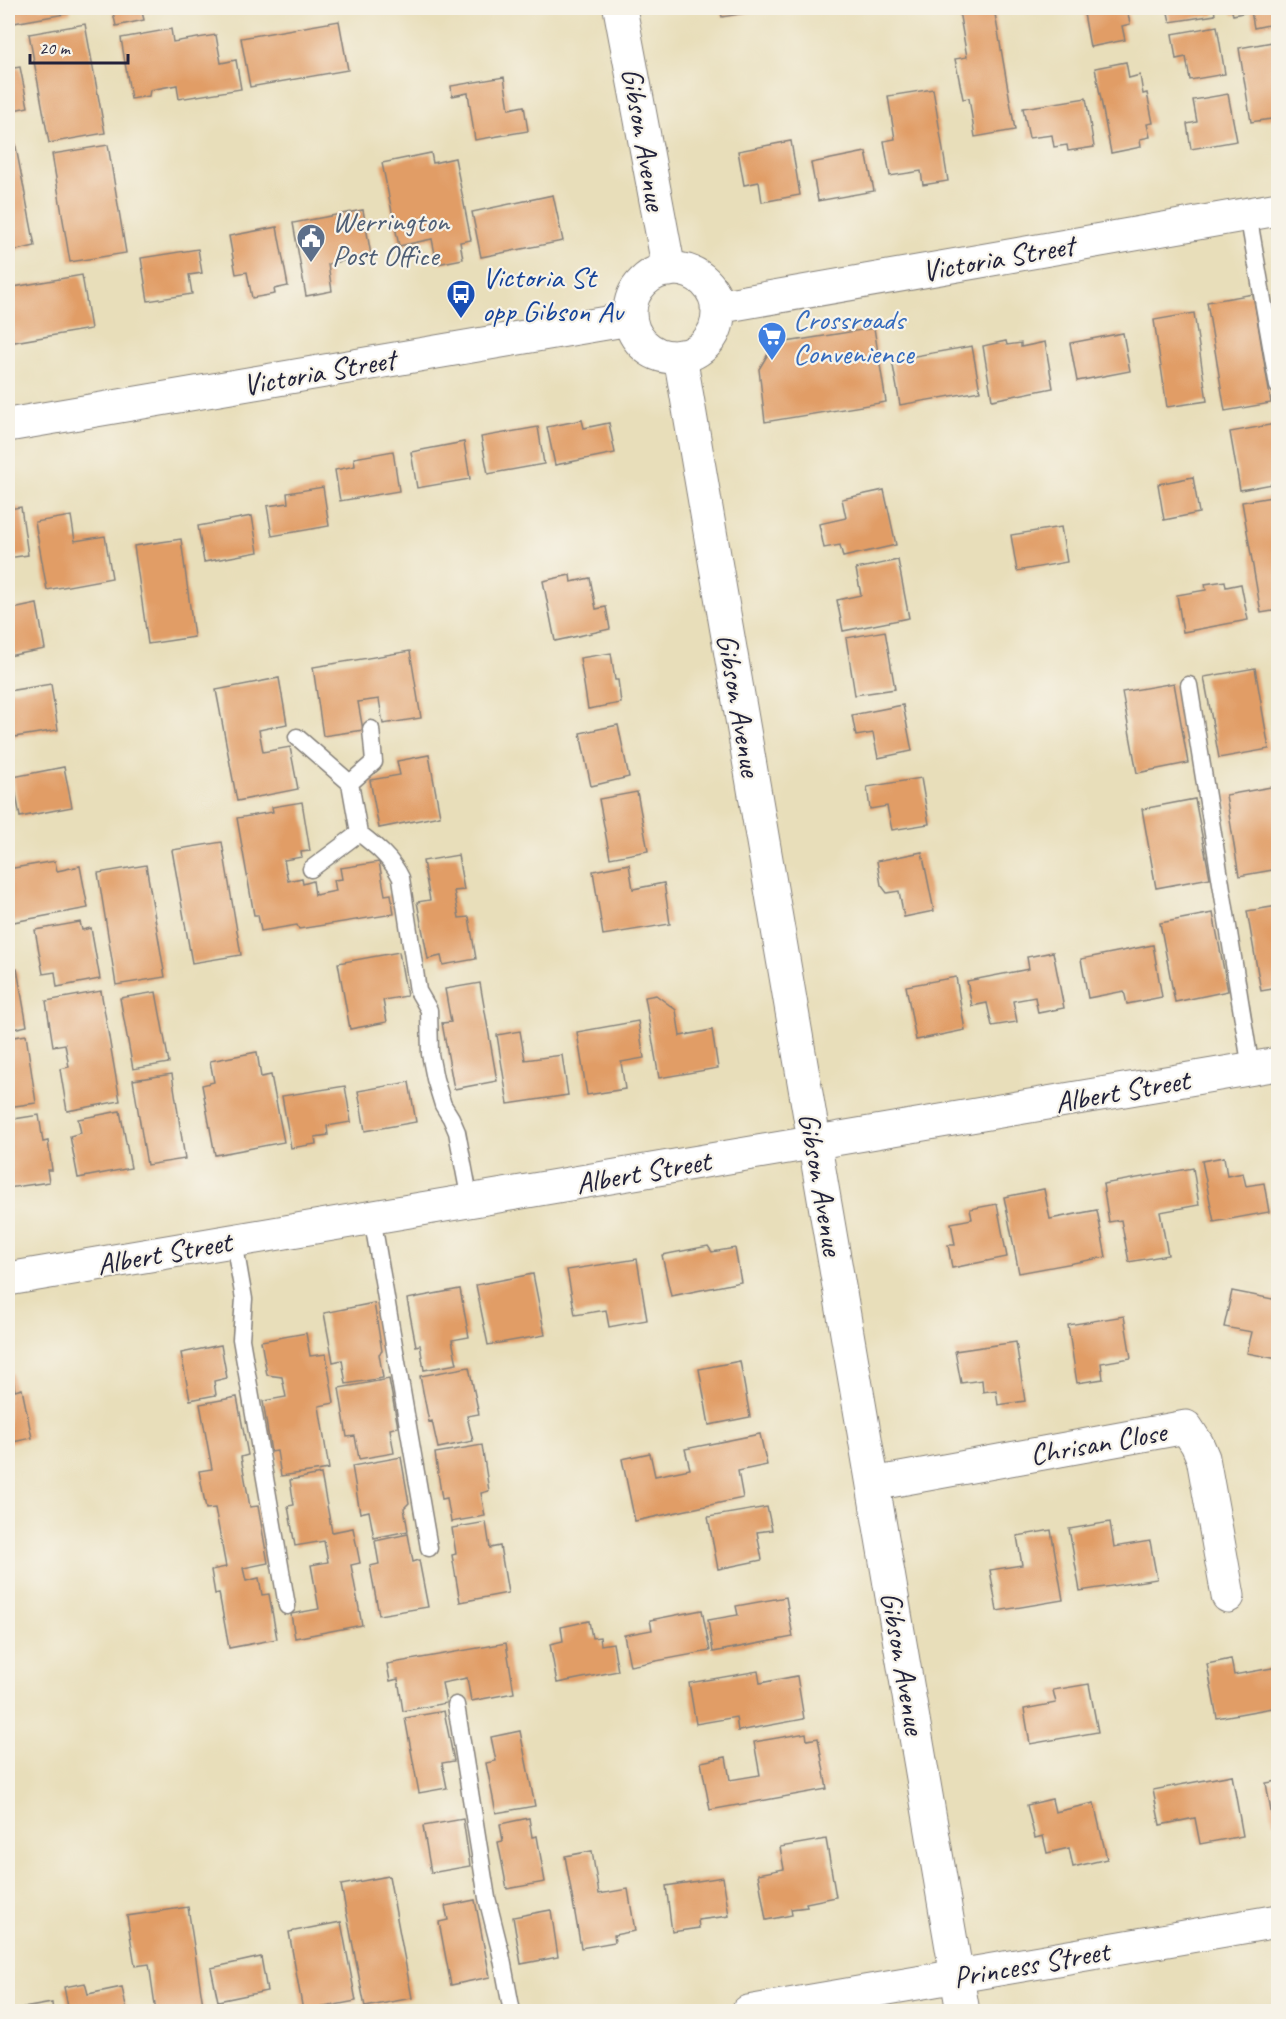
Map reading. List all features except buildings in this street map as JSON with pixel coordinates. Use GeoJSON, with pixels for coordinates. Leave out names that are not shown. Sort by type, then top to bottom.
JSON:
{"type":"FeatureCollection","features":[{"type":"Feature","properties":{"kind":"street","name":"Gibson Avenue"},"geometry":{"type":"LineString","coordinates":[[620,8],[669,270]]}},
{"type":"Feature","properties":{"kind":"street","name":"Victoria Street"},"geometry":{"type":"LineString","coordinates":[[717,307],[1263,212]]}},
{"type":"Feature","properties":{"kind":"street"},"geometry":{"type":"LineString","coordinates":[[669,270],[682,270],[706,283],[717,307],[717,321],[705,345],[680,356],[666,356],[647,348],[634,332],[630,319],[631,305],[644,281],[655,274],[669,270]]}},
{"type":"Feature","properties":{"kind":"street","name":"Victoria Street"},"geometry":{"type":"LineString","coordinates":[[8,425],[630,319]]}},
{"type":"Feature","properties":{"kind":"street","name":"Gibson Avenue"},"geometry":{"type":"LineString","coordinates":[[680,356],[963,2012]]}},
{"type":"Feature","properties":{"kind":"street","name":"Albert Street"},"geometry":{"type":"LineString","coordinates":[[8,1279],[1265,1066]]}},
{"type":"Feature","properties":{"kind":"street","name":"Chrisan Close"},"geometry":{"type":"LineString","coordinates":[[873,1484],[1186,1427],[1203,1458],[1228,1596]]}},
{"type":"Feature","properties":{"kind":"street","name":"Princess Street"},"geometry":{"type":"LineString","coordinates":[[748,2012],[1278,1921]]}},
{"type":"Feature","properties":{"kind":"lane"},"geometry":{"type":"LineString","coordinates":[[1263,212],[1278,386]]}},
{"type":"Feature","properties":{"kind":"lane"},"geometry":{"type":"LineString","coordinates":[[1189,685],[1265,1066]]}},
{"type":"Feature","properties":{"kind":"lane"},"geometry":{"type":"LineString","coordinates":[[350,783],[374,762],[371,729]]}},
{"type":"Feature","properties":{"kind":"lane"},"geometry":{"type":"LineString","coordinates":[[297,737],[350,783],[359,833],[385,855],[397,870],[400,878],[418,991],[429,1010],[430,1054],[443,1105],[457,1132],[470,1201]]}},
{"type":"Feature","properties":{"kind":"lane"},"geometry":{"type":"LineString","coordinates":[[311,869],[359,833]]}},
{"type":"Feature","properties":{"kind":"lane"},"geometry":{"type":"LineString","coordinates":[[372,1217],[429,1548]]}},
{"type":"Feature","properties":{"kind":"lane"},"geometry":{"type":"LineString","coordinates":[[234,1241],[244,1299],[241,1338],[287,1606]]}},
{"type":"Feature","properties":{"kind":"lane"},"geometry":{"type":"LineString","coordinates":[[456,1705],[487,1898],[512,2012]]}},
{"type":"Feature","properties":{"kind":"place","name":"Werrington Post Office"},"geometry":{"type":"Point","coordinates":[311,264]}},
{"type":"Feature","properties":{"kind":"place","name":"Victoria St opp Gibson Av"},"geometry":{"type":"Point","coordinates":[461,320]}},
{"type":"Feature","properties":{"kind":"place","name":"Crossroads Convenience"},"geometry":{"type":"Point","coordinates":[772,362]}}]}
